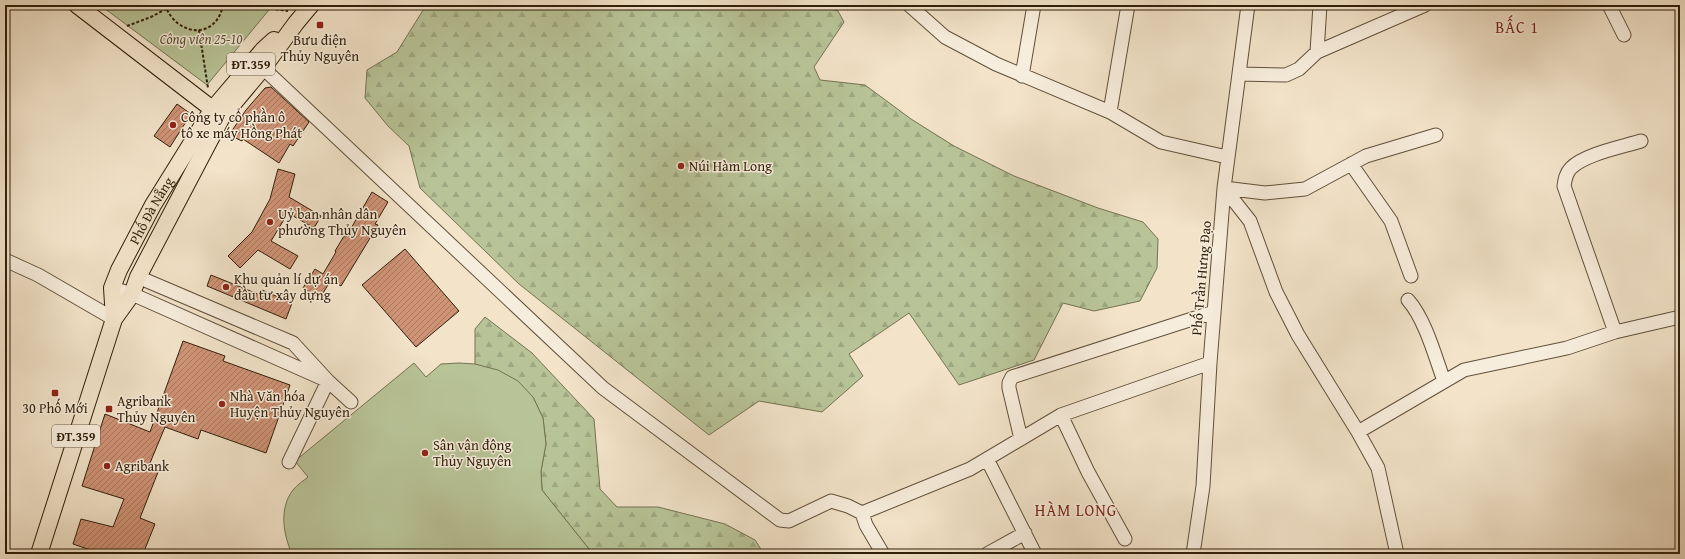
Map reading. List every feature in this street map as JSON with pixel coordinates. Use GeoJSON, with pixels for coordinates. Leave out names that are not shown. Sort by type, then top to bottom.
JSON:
{"type":"FeatureCollection","features":[{"type":"Feature","properties":{"kind":"main road"},"geometry":{"type":"LineString","coordinates":[[77,5],[217,114]]}},
{"type":"Feature","properties":{"kind":"main road","name":"ĐT.359"},"geometry":{"type":"LineString","coordinates":[[217,114],[263,68],[303,13]]}},
{"type":"Feature","properties":{"kind":"main road","name":"ĐT.359"},"geometry":{"type":"LineString","coordinates":[[217,114],[263,50],[303,13]]}},
{"type":"Feature","properties":{"kind":"main road","name":"Phố Đà Nẵng"},"geometry":{"type":"LineString","coordinates":[[39,554],[114,319],[132,294],[138,277],[217,114]]}},
{"type":"Feature","properties":{"kind":"main road","name":"Phố Đà Nẵng"},"geometry":{"type":"LineString","coordinates":[[114,319],[112,288],[119,270],[153,206],[217,114]]}},
{"type":"Feature","properties":{"kind":"street"},"geometry":{"type":"LineString","coordinates":[[909,5],[945,38],[996,64],[1110,112],[1161,142],[1227,158]]}},
{"type":"Feature","properties":{"kind":"street"},"geometry":{"type":"LineString","coordinates":[[1022,76],[1034,5]]}},
{"type":"Feature","properties":{"kind":"street"},"geometry":{"type":"LineString","coordinates":[[1110,112],[1128,5]]}},
{"type":"Feature","properties":{"kind":"street","name":"Phố Trần Hưng Đạo"},"geometry":{"type":"LineString","coordinates":[[1193,554],[1203,486],[1210,363],[1227,158],[1248,5]]}},
{"type":"Feature","properties":{"kind":"street"},"geometry":{"type":"LineString","coordinates":[[1317,52],[1320,5]]}},
{"type":"Feature","properties":{"kind":"street"},"geometry":{"type":"LineString","coordinates":[[1239,74],[1286,75],[1299,69],[1317,52],[1425,5]]}},
{"type":"Feature","properties":{"kind":"street"},"geometry":{"type":"LineString","coordinates":[[1609,5],[1624,35]]}},
{"type":"Feature","properties":{"kind":"street"},"geometry":{"type":"LineString","coordinates":[[263,68],[603,388],[780,520],[789,521],[831,501],[848,506],[862,513],[866,525],[883,554]]}},
{"type":"Feature","properties":{"kind":"street"},"geometry":{"type":"LineString","coordinates":[[1224,188],[1265,193],[1305,189],[1351,164],[1383,149],[1436,135]]}},
{"type":"Feature","properties":{"kind":"street"},"geometry":{"type":"LineString","coordinates":[[1615,332],[1564,186],[1566,175],[1572,167],[1590,157],[1641,141]]}},
{"type":"Feature","properties":{"kind":"street"},"geometry":{"type":"LineString","coordinates":[[1351,164],[1391,221],[1411,276]]}},
{"type":"Feature","properties":{"kind":"street"},"geometry":{"type":"LineString","coordinates":[[1224,188],[1250,221],[1276,292],[1298,335],[1358,432],[1378,468],[1397,554]]}},
{"type":"Feature","properties":{"kind":"street"},"geometry":{"type":"LineString","coordinates":[[5,260],[38,275],[114,319]]}},
{"type":"Feature","properties":{"kind":"street"},"geometry":{"type":"LineString","coordinates":[[138,277],[293,343],[328,381],[351,402]]}},
{"type":"Feature","properties":{"kind":"street"},"geometry":{"type":"LineString","coordinates":[[112,288],[132,294],[328,381]]}},
{"type":"Feature","properties":{"kind":"street"},"geometry":{"type":"LineString","coordinates":[[1408,300],[1415,308],[1420,318],[1444,381]]}},
{"type":"Feature","properties":{"kind":"street"},"geometry":{"type":"LineString","coordinates":[[1021,439],[1009,388],[1009,383],[1012,377],[1214,312]]}},
{"type":"Feature","properties":{"kind":"street"},"geometry":{"type":"LineString","coordinates":[[1358,432],[1464,370],[1566,348],[1615,332],[1680,317]]}},
{"type":"Feature","properties":{"kind":"street"},"geometry":{"type":"LineString","coordinates":[[233,339],[241,321]]}},
{"type":"Feature","properties":{"kind":"street"},"geometry":{"type":"LineString","coordinates":[[862,513],[970,469],[1061,416],[1210,363]]}},
{"type":"Feature","properties":{"kind":"street"},"geometry":{"type":"LineString","coordinates":[[289,462],[328,381]]}},
{"type":"Feature","properties":{"kind":"street"},"geometry":{"type":"LineString","coordinates":[[1061,416],[1088,472],[1125,539]]}},
{"type":"Feature","properties":{"kind":"street"},"geometry":{"type":"LineString","coordinates":[[987,459],[1035,554]]}},
{"type":"Feature","properties":{"kind":"street"},"geometry":{"type":"LineString","coordinates":[[987,554],[1025,533]]}},
{"type":"Feature","properties":{"kind":"path"},"geometry":{"type":"LineString","coordinates":[[164,5],[170,17],[182,28],[199,30],[212,26],[221,14],[223,5]]}},
{"type":"Feature","properties":{"kind":"path"},"geometry":{"type":"LineString","coordinates":[[246,5],[303,13]]}},
{"type":"Feature","properties":{"kind":"path"},"geometry":{"type":"LineString","coordinates":[[110,31],[151,17],[166,9]]}},
{"type":"Feature","properties":{"kind":"path"},"geometry":{"type":"LineString","coordinates":[[199,30],[208,88]]}},
{"type":"Feature","properties":{"kind":"green space","name":"Công viên 25-10"},"geometry":{"type":"Polygon","coordinates":[[[100,5],[273,5],[207,85],[100,5]]]}},
{"type":"Feature","properties":{"kind":"green space"},"geometry":{"type":"Polygon","coordinates":[[[429,5],[818,5],[838,11],[844,22],[814,67],[820,80],[865,85],[911,119],[954,146],[1014,176],[1098,208],[1143,222],[1158,239],[1157,268],[1140,301],[1094,311],[1063,303],[1034,360],[959,385],[909,313],[849,354],[863,376],[822,412],[759,401],[709,435],[519,284],[420,188],[409,146],[388,126],[365,98],[367,70],[397,52],[425,7],[429,5]]]}},
{"type":"Feature","properties":{"kind":"green space"},"geometry":{"type":"Polygon","coordinates":[[[485,317],[532,353],[594,419],[600,489],[617,507],[658,507],[725,524],[755,540],[764,554],[593,554],[542,490],[541,471],[546,444],[543,418],[533,397],[475,364],[475,329],[485,317]]]}},
{"type":"Feature","properties":{"kind":"green space","name":"Sân vận động Thủy Nguyên"},"geometry":{"type":"Polygon","coordinates":[[[414,363],[426,377],[441,364],[475,364],[498,370],[518,381],[533,397],[543,418],[546,444],[541,471],[542,490],[593,554],[292,554],[286,538],[284,513],[293,490],[308,477],[295,461],[414,363]]]}},
{"type":"Feature","properties":{"kind":"building"},"geometry":{"type":"Polygon","coordinates":[[[271,87],[309,122],[293,146],[290,144],[279,163],[243,139],[242,141],[229,135],[246,110],[265,88],[271,87]]]}},
{"type":"Feature","properties":{"kind":"building","name":"Công ty cổ phần ô tô xe máy Hồng Phát"},"geometry":{"type":"Polygon","coordinates":[[[177,104],[191,114],[170,147],[154,136],[177,104]]]}},
{"type":"Feature","properties":{"kind":"building","name":"Uỷ ban nhân dân phường Thủy Nguyên"},"geometry":{"type":"Polygon","coordinates":[[[278,169],[295,174],[289,197],[321,216],[314,228],[288,213],[271,241],[298,256],[290,269],[258,250],[240,268],[228,256],[252,232],[270,199],[278,169]]]}},
{"type":"Feature","properties":{"kind":"building"},"geometry":{"type":"Polygon","coordinates":[[[372,192],[388,202],[375,224],[378,225],[341,286],[331,280],[320,298],[303,288],[315,269],[323,274],[336,252],[335,251],[344,236],[346,237],[372,192]]]}},
{"type":"Feature","properties":{"kind":"building"},"geometry":{"type":"Polygon","coordinates":[[[405,249],[459,311],[416,347],[362,285],[405,249]]]}},
{"type":"Feature","properties":{"kind":"building"},"geometry":{"type":"Polygon","coordinates":[[[211,275],[270,299],[262,290],[292,303],[286,319],[207,286],[211,275]]]}},
{"type":"Feature","properties":{"kind":"building"},"geometry":{"type":"Polygon","coordinates":[[[183,341],[225,356],[223,361],[290,385],[266,453],[201,430],[198,439],[165,427],[150,463],[160,467],[140,518],[155,524],[143,554],[102,554],[73,544],[81,519],[113,527],[124,499],[82,486],[105,414],[150,432],[183,341]]]}},
{"type":"Feature","properties":{"kind":"place","name":"Bưu điện Thủy Nguyên"},"geometry":{"type":"Point","coordinates":[320,25]}},
{"type":"Feature","properties":{"kind":"place","name":"Công ty cổ phần ô tô xe máy Hồng Phát"},"geometry":{"type":"Point","coordinates":[173,125]}},
{"type":"Feature","properties":{"kind":"place","name":"Núi Hàm Long"},"geometry":{"type":"Point","coordinates":[681,166]}},
{"type":"Feature","properties":{"kind":"place","name":"Uỷ ban nhân dân phường Thủy Nguyên"},"geometry":{"type":"Point","coordinates":[270,222]}},
{"type":"Feature","properties":{"kind":"place","name":"Khu quản lí dự án đầu tư xây dựng"},"geometry":{"type":"Point","coordinates":[226,287]}},
{"type":"Feature","properties":{"kind":"place","name":"30 Phố Mới"},"geometry":{"type":"Point","coordinates":[55,393]}},
{"type":"Feature","properties":{"kind":"place","name":"Nhà Văn hóa Huyện Thủy Nguyên"},"geometry":{"type":"Point","coordinates":[222,404]}},
{"type":"Feature","properties":{"kind":"place","name":"Agribank Thủy Nguyên"},"geometry":{"type":"Point","coordinates":[109,409]}},
{"type":"Feature","properties":{"kind":"place","name":"Sân vận động Thủy Nguyên"},"geometry":{"type":"Point","coordinates":[425,453]}},
{"type":"Feature","properties":{"kind":"place","name":"Agribank"},"geometry":{"type":"Point","coordinates":[107,466]}},
{"type":"Feature","properties":{"kind":"district","name":"BẤC 1"},"geometry":{"type":"Point","coordinates":[1517,27]}},
{"type":"Feature","properties":{"kind":"district","name":"HÀM LONG"},"geometry":{"type":"Point","coordinates":[1076,510]}}]}
